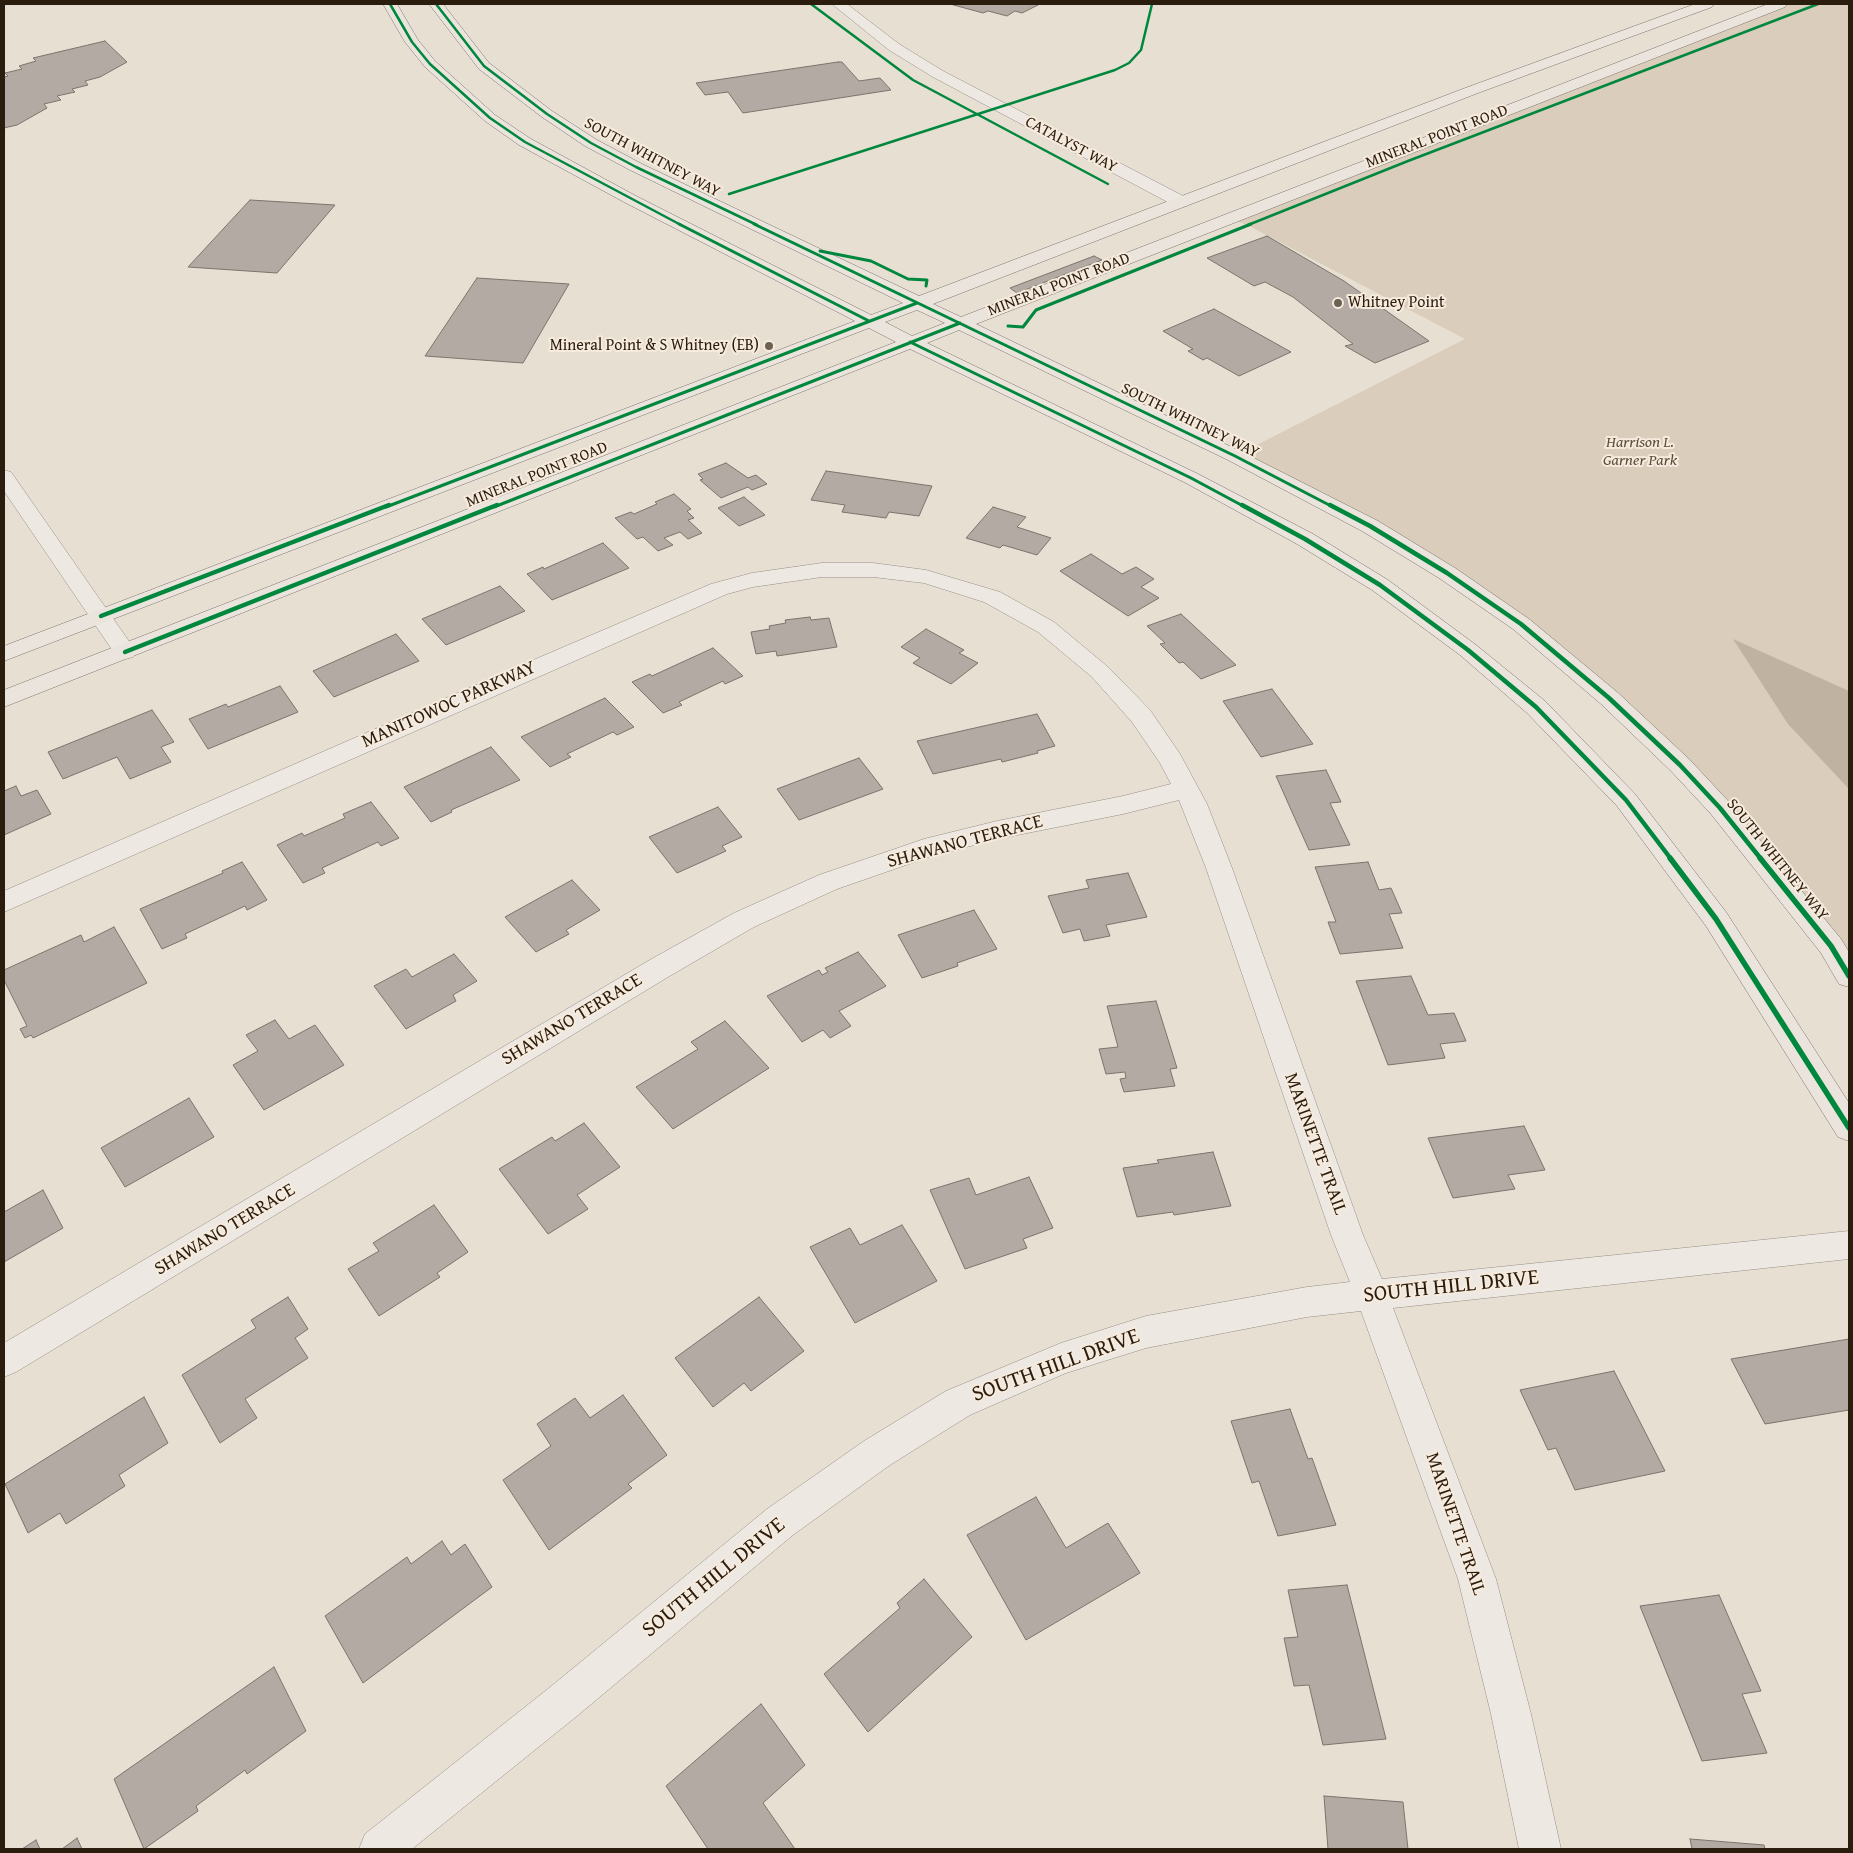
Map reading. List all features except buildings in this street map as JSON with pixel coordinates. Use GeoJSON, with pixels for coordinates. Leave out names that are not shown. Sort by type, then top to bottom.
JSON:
{"type":"FeatureCollection","features":[{"type":"Feature","properties":{"kind":"main road"},"geometry":{"type":"LineString","coordinates":[[390,4],[412,42],[430,64],[490,118],[525,142],[630,199],[910,342],[1192,478],[1304,540],[1380,585],[1483,662],[1536,707],[1626,800],[1716,919],[1849,1128]]}},
{"type":"Feature","properties":{"kind":"main road","name":"SOUTH WHITNEY WAY"},"geometry":{"type":"LineString","coordinates":[[436,4],[458,35],[484,66],[547,114],[591,143],[636,167],[1235,456],[1370,526],[1447,573],[1521,624],[1609,698],[1680,765],[1713,801],[1831,946],[1849,976]]}},
{"type":"Feature","properties":{"kind":"main road","name":"MINERAL POINT ROAD"},"geometry":{"type":"LineString","coordinates":[[4,654],[1473,90],[1707,4]]}},
{"type":"Feature","properties":{"kind":"main road","name":"MINERAL POINT ROAD"},"geometry":{"type":"LineString","coordinates":[[4,698],[910,342],[1780,4]]}},
{"type":"Feature","properties":{"kind":"street","name":"CATALYST WAY"},"geometry":{"type":"LineString","coordinates":[[839,4],[894,47],[938,74],[1181,202]]}},
{"type":"Feature","properties":{"kind":"street"},"geometry":{"type":"LineString","coordinates":[[4,476],[125,652]]}},
{"type":"Feature","properties":{"kind":"street","name":"MANITOWOC PARKWAY"},"geometry":{"type":"LineString","coordinates":[[4,902],[532,669],[719,589],[752,580],[822,570],[873,570],[909,575]]}},
{"type":"Feature","properties":{"kind":"street","name":"MARINETTE TRAIL"},"geometry":{"type":"LineString","coordinates":[[909,575],[926,577],[992,597],[1046,627],[1100,672],[1141,716],[1171,760],[1186,789],[1219,868],[1344,1226],[1372,1295],[1477,1579],[1511,1714],[1540,1849]]}},
{"type":"Feature","properties":{"kind":"street","name":"SHAWANO TERRACE"},"geometry":{"type":"LineString","coordinates":[[4,1361],[649,974],[744,920],[828,882],[924,849],[997,830],[1123,805],[1186,789]]}},
{"type":"Feature","properties":{"kind":"street","name":"SOUTH HILL DRIVE"},"geometry":{"type":"LineString","coordinates":[[380,1849],[563,1702],[780,1522],[877,1453],[958,1403],[1061,1359],[1146,1332],[1307,1302],[1849,1245]]}},
{"type":"Feature","properties":{"kind":"green space","name":"Harrison L. Garner Park"},"geometry":{"type":"Polygon","coordinates":[[[1780,4],[1849,4],[1849,976],[1831,946],[1720,808],[1521,624],[1235,456],[1465,339],[1247,225],[1229,218],[1780,4]]]}},
{"type":"Feature","properties":{"kind":"shaded area"},"geometry":{"type":"Polygon","coordinates":[[[1733,639],[1849,691],[1849,789],[1788,724],[1733,639]]]}},
{"type":"Feature","properties":{"kind":"cycle path"},"geometry":{"type":"LineString","coordinates":[[390,4],[412,42],[430,64],[490,118],[525,142],[630,199],[869,321]]}},
{"type":"Feature","properties":{"kind":"cycle path"},"geometry":{"type":"LineString","coordinates":[[436,4],[484,66],[547,114],[591,143],[636,167],[1235,456],[1370,526],[1447,573],[1521,624],[1609,698],[1680,765],[1720,808],[1831,946],[1849,976]]}},
{"type":"Feature","properties":{"kind":"cycle path"},"geometry":{"type":"LineString","coordinates":[[811,4],[913,80],[1108,184]]}},
{"type":"Feature","properties":{"kind":"cycle path"},"geometry":{"type":"LineString","coordinates":[[729,194],[1115,70],[1129,63],[1141,50],[1152,4]]}},
{"type":"Feature","properties":{"kind":"cycle path"},"geometry":{"type":"LineString","coordinates":[[1008,326],[1023,327],[1036,310],[1408,161],[1818,4]]}},
{"type":"Feature","properties":{"kind":"cycle path"},"geometry":{"type":"LineString","coordinates":[[820,251],[871,261],[908,279],[927,280],[926,286]]}},
{"type":"Feature","properties":{"kind":"cycle path"},"geometry":{"type":"LineString","coordinates":[[101,616],[917,303]]}},
{"type":"Feature","properties":{"kind":"cycle path"},"geometry":{"type":"LineString","coordinates":[[125,652],[960,323]]}},
{"type":"Feature","properties":{"kind":"cycle path"},"geometry":{"type":"LineString","coordinates":[[910,342],[1191,478],[1305,539],[1380,585],[1468,650],[1536,707],[1626,800],[1716,919],[1849,1128]]}},
{"type":"Feature","properties":{"kind":"place","name":"Whitney Point"},"geometry":{"type":"Point","coordinates":[1338,303]}},
{"type":"Feature","properties":{"kind":"place","name":"Mineral Point & S Whitney (EB)"},"geometry":{"type":"Point","coordinates":[769,346]}}]}
